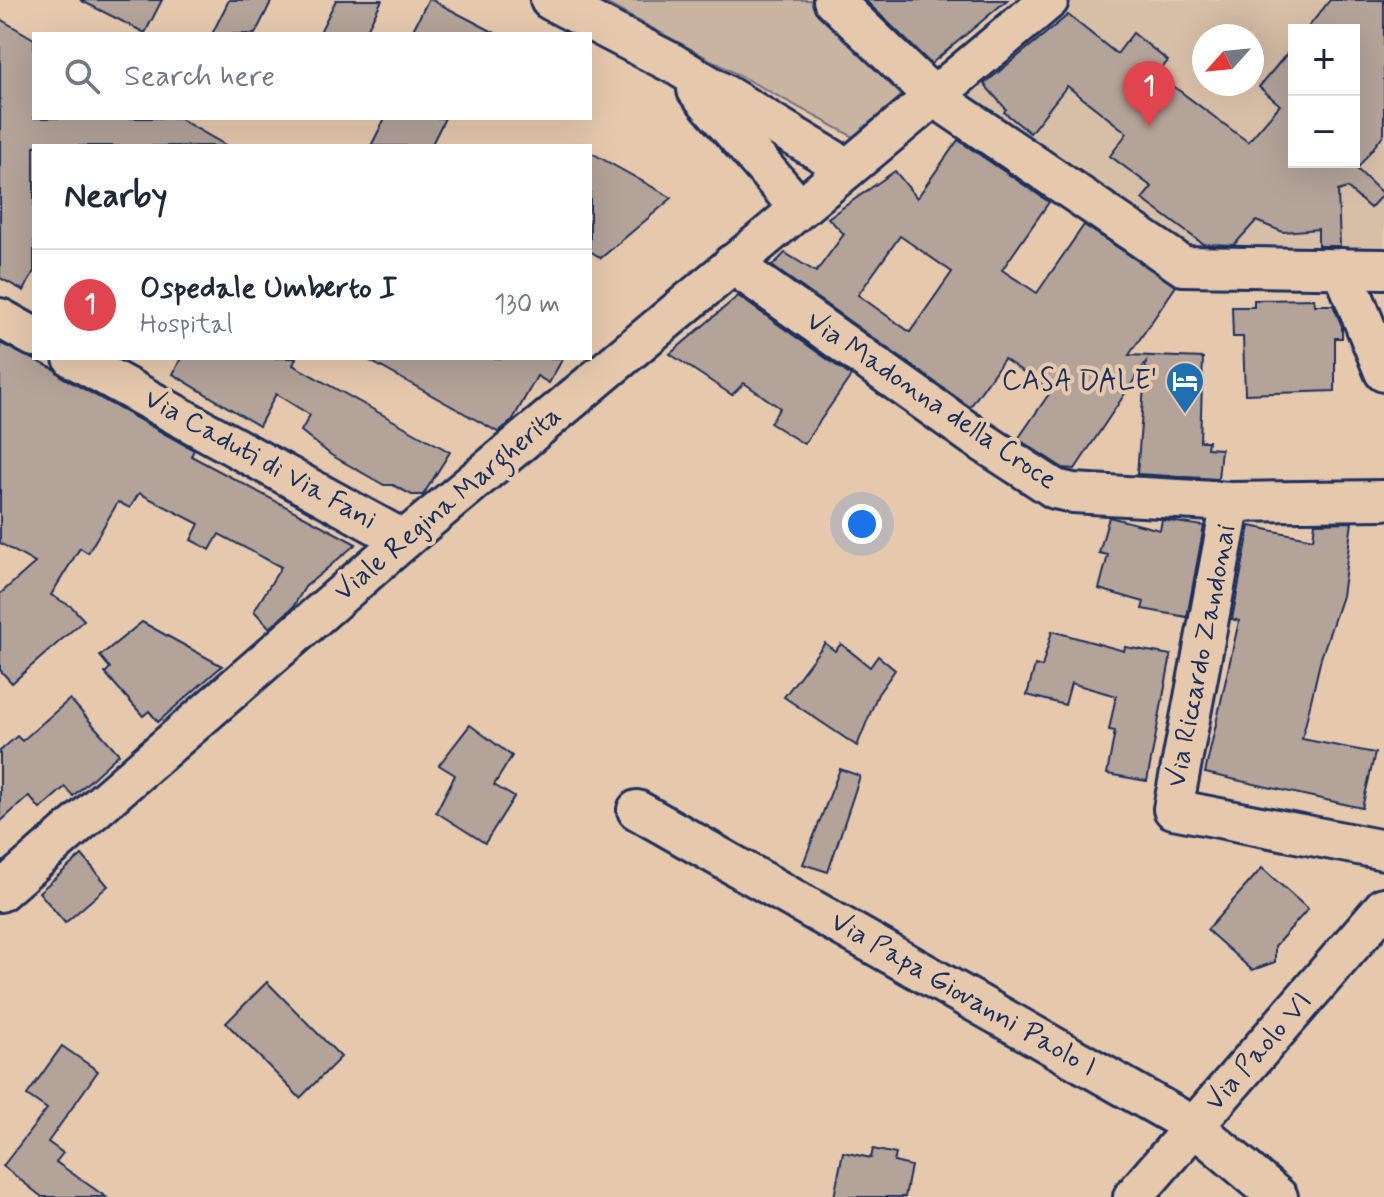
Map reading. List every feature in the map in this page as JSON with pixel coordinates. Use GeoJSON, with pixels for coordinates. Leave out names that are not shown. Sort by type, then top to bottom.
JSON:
{"type":"FeatureCollection","features":[{"type":"Feature","properties":{"kind":"street"},"geometry":{"type":"LineString","coordinates":[[550,0],[674,64],[847,168]]}},
{"type":"Feature","properties":{"kind":"street"},"geometry":{"type":"LineString","coordinates":[[833,0],[933,96],[1183,266],[1384,269]]}},
{"type":"Feature","properties":{"kind":"street","name":"Viale Regina Margherita"},"geometry":{"type":"LineString","coordinates":[[0,892],[404,540],[1049,0]]}},
{"type":"Feature","properties":{"kind":"street"},"geometry":{"type":"LineString","coordinates":[[674,64],[799,208]]}},
{"type":"Feature","properties":{"kind":"street","name":"Via Madonna della Croce"},"geometry":{"type":"LineString","coordinates":[[732,264],[975,437],[1055,489],[1073,493],[1231,502],[1384,500]]}},
{"type":"Feature","properties":{"kind":"street"},"geometry":{"type":"LineString","coordinates":[[1342,268],[1384,372]]}},
{"type":"Feature","properties":{"kind":"street"},"geometry":{"type":"LineString","coordinates":[[0,318],[32,336]]}},
{"type":"Feature","properties":{"kind":"street","name":"Via Caduti di Via Fani"},"geometry":{"type":"LineString","coordinates":[[77,360],[404,540]]}},
{"type":"Feature","properties":{"kind":"street","name":"Via Riccardo Zandonai"},"geometry":{"type":"LineString","coordinates":[[1231,502],[1173,809],[1384,850]]}},
{"type":"Feature","properties":{"kind":"street","name":"Via Papa Giovanni Paolo I"},"geometry":{"type":"LineString","coordinates":[[637,810],[1195,1127],[1278,1197]]}},
{"type":"Feature","properties":{"kind":"street","name":"Via Paolo VI"},"geometry":{"type":"LineString","coordinates":[[1133,1197],[1384,907]]}},
{"type":"Feature","properties":{"kind":"shaded area"},"geometry":{"type":"Polygon","coordinates":[[[600,0],[810,0],[909,93],[859,140],[600,0]]]}},
{"type":"Feature","properties":{"kind":"shaded area"},"geometry":{"type":"Polygon","coordinates":[[[1066,0],[1384,0],[1384,260],[1186,254],[954,93],[1066,0]]]}},
{"type":"Feature","properties":{"kind":"building"},"geometry":{"type":"Polygon","coordinates":[[[80,0],[162,0],[143,32],[80,0]]]}},
{"type":"Feature","properties":{"kind":"building"},"geometry":{"type":"Polygon","coordinates":[[[229,0],[272,0],[256,32],[213,32],[229,0]]]}},
{"type":"Feature","properties":{"kind":"building"},"geometry":{"type":"Polygon","coordinates":[[[336,0],[382,0],[366,32],[320,32],[336,0]]]}},
{"type":"Feature","properties":{"kind":"building"},"geometry":{"type":"Polygon","coordinates":[[[428,0],[432,0],[493,32],[412,32],[428,0]]]}},
{"type":"Feature","properties":{"kind":"building"},"geometry":{"type":"Polygon","coordinates":[[[865,0],[1007,0],[931,64],[865,0]]]}},
{"type":"Feature","properties":{"kind":"building"},"geometry":{"type":"Polygon","coordinates":[[[1330,0],[1384,0],[1384,134],[1360,165],[1360,24],[1311,24],[1330,0]]]}},
{"type":"Feature","properties":{"kind":"building"},"geometry":{"type":"Polygon","coordinates":[[[1068,15],[1117,54],[1133,33],[1168,61],[1157,74],[1248,142],[1280,105],[1264,91],[1264,81],[1288,52],[1288,168],[1358,168],[1383,194],[1370,208],[1347,188],[1338,191],[1340,246],[1318,246],[1318,229],[1283,232],[1256,221],[1234,245],[1203,244],[1142,199],[1152,187],[1110,156],[1127,133],[1067,86],[1030,133],[1004,112],[1006,109],[984,84],[1068,15]]]}},
{"type":"Feature","properties":{"kind":"building"},"geometry":{"type":"Polygon","coordinates":[[[0,19],[32,38],[32,120],[182,120],[224,144],[32,144],[32,275],[24,291],[0,278],[0,19]]]}},
{"type":"Feature","properties":{"kind":"building"},"geometry":{"type":"Polygon","coordinates":[[[384,120],[444,120],[432,144],[372,144],[384,120]]]}},
{"type":"Feature","properties":{"kind":"building"},"geometry":{"type":"Polygon","coordinates":[[[958,140],[1049,202],[1002,270],[1037,293],[1084,225],[1176,286],[1129,355],[1203,358],[1200,441],[1208,441],[1207,448],[1221,449],[1218,479],[1137,474],[1146,362],[1075,469],[1063,468],[1018,439],[1051,391],[1004,359],[970,407],[772,266],[785,253],[816,272],[844,234],[828,218],[895,171],[917,198],[958,140]],[[900,236],[858,295],[910,332],[952,272],[900,236]]]}},
{"type":"Feature","properties":{"kind":"building"},"geometry":{"type":"Polygon","coordinates":[[[592,153],[672,198],[601,258],[592,252],[592,153]]]}},
{"type":"Feature","properties":{"kind":"building"},"geometry":{"type":"Polygon","coordinates":[[[738,296],[851,376],[804,444],[770,423],[780,408],[744,383],[732,395],[670,354],[738,296]]]}},
{"type":"Feature","properties":{"kind":"building"},"geometry":{"type":"Polygon","coordinates":[[[1314,299],[1315,305],[1333,305],[1342,326],[1342,338],[1335,338],[1335,391],[1245,394],[1243,337],[1233,337],[1232,307],[1254,307],[1254,300],[1314,299]]]}},
{"type":"Feature","properties":{"kind":"building"},"geometry":{"type":"Polygon","coordinates":[[[0,343],[54,369],[62,377],[194,450],[191,456],[356,544],[305,587],[293,607],[270,628],[254,611],[281,567],[219,534],[210,550],[191,540],[199,524],[139,493],[130,508],[118,502],[88,553],[80,548],[51,595],[72,607],[84,620],[12,683],[0,670],[0,594],[35,563],[0,543],[0,343]]]}},
{"type":"Feature","properties":{"kind":"building"},"geometry":{"type":"Polygon","coordinates":[[[180,360],[295,360],[293,365],[450,452],[423,495],[412,495],[393,485],[384,485],[331,455],[301,431],[310,415],[276,394],[259,426],[173,374],[180,360]]]}},
{"type":"Feature","properties":{"kind":"building"},"geometry":{"type":"Polygon","coordinates":[[[369,360],[562,360],[549,383],[537,376],[512,421],[498,432],[369,360]]]}},
{"type":"Feature","properties":{"kind":"building"},"geometry":{"type":"Polygon","coordinates":[[[1109,517],[1160,530],[1162,520],[1204,526],[1187,617],[1142,609],[1144,602],[1099,589],[1108,555],[1099,553],[1109,517]]]}},
{"type":"Feature","properties":{"kind":"building"},"geometry":{"type":"Polygon","coordinates":[[[1352,522],[1342,596],[1321,658],[1302,739],[1375,753],[1362,808],[1205,773],[1239,621],[1232,619],[1250,526],[1313,539],[1315,523],[1352,522]]]}},
{"type":"Feature","properties":{"kind":"building"},"geometry":{"type":"Polygon","coordinates":[[[142,622],[222,666],[158,722],[149,711],[143,716],[105,673],[110,668],[100,656],[142,622]]]}},
{"type":"Feature","properties":{"kind":"building"},"geometry":{"type":"Polygon","coordinates":[[[1052,631],[1124,651],[1125,647],[1171,655],[1147,781],[1107,774],[1115,731],[1109,730],[1116,696],[1071,683],[1065,705],[1027,695],[1035,665],[1042,667],[1052,631]]]}},
{"type":"Feature","properties":{"kind":"building"},"geometry":{"type":"Polygon","coordinates":[[[825,643],[835,651],[841,644],[870,667],[878,656],[895,670],[878,694],[857,746],[784,697],[825,643]]]}},
{"type":"Feature","properties":{"kind":"building"},"geometry":{"type":"Polygon","coordinates":[[[70,699],[119,754],[73,796],[65,787],[40,809],[29,796],[0,822],[0,751],[17,736],[22,741],[70,699]]]}},
{"type":"Feature","properties":{"kind":"building"},"geometry":{"type":"Polygon","coordinates":[[[470,725],[512,756],[494,785],[514,797],[485,843],[436,812],[455,775],[439,765],[470,725]]]}},
{"type":"Feature","properties":{"kind":"building"},"geometry":{"type":"Polygon","coordinates":[[[840,769],[860,776],[828,872],[803,864],[840,769]]]}},
{"type":"Feature","properties":{"kind":"building"},"geometry":{"type":"Polygon","coordinates":[[[82,855],[108,886],[65,923],[39,892],[82,855]]]}},
{"type":"Feature","properties":{"kind":"building"},"geometry":{"type":"Polygon","coordinates":[[[1262,868],[1308,909],[1275,946],[1275,962],[1252,970],[1207,930],[1262,868]]]}},
{"type":"Feature","properties":{"kind":"building"},"geometry":{"type":"Polygon","coordinates":[[[267,982],[341,1057],[300,1098],[226,1023],[267,982]]]}},
{"type":"Feature","properties":{"kind":"building"},"geometry":{"type":"Polygon","coordinates":[[[62,1046],[98,1071],[48,1142],[63,1153],[56,1162],[106,1197],[42,1197],[3,1166],[47,1109],[27,1095],[62,1046]]]}},
{"type":"Feature","properties":{"kind":"building"},"geometry":{"type":"Polygon","coordinates":[[[873,1149],[896,1154],[894,1162],[911,1166],[905,1197],[834,1197],[843,1152],[871,1158],[873,1149]]]}},
{"type":"Feature","properties":{"kind":"place","name":"Ospedale Umberto I"},"geometry":{"type":"Point","coordinates":[1149,127]}},
{"type":"Feature","properties":{"kind":"place","name":"CASA DALE'"},"geometry":{"type":"Point","coordinates":[1185,415]}}]}
